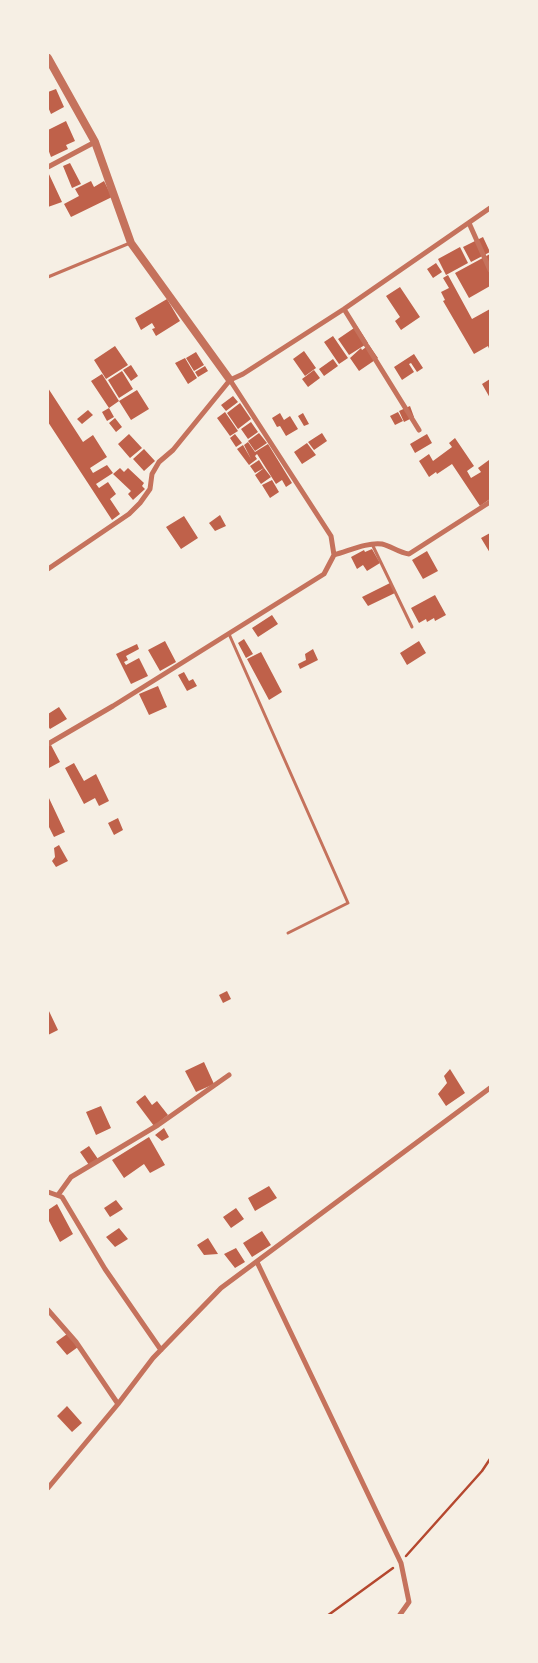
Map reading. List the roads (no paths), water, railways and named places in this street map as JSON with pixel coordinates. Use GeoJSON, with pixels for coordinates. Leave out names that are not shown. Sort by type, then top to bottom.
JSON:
{"type":"FeatureCollection","features":[{"type":"Feature","properties":{"kind":"street"},"geometry":{"type":"LineString","coordinates":[[48,58],[95,142],[131,243],[230,380],[331,536],[334,555],[324,574],[113,706],[48,744]]}},
{"type":"Feature","properties":{"kind":"street"},"geometry":{"type":"LineString","coordinates":[[48,167],[95,142]]}},
{"type":"Feature","properties":{"kind":"street"},"geometry":{"type":"LineString","coordinates":[[48,569],[129,514],[140,503],[150,488],[152,474],[159,462],[173,450],[230,380],[244,374],[344,309],[490,208]]}},
{"type":"Feature","properties":{"kind":"street"},"geometry":{"type":"LineString","coordinates":[[469,223],[490,270]]}},
{"type":"Feature","properties":{"kind":"street"},"geometry":{"type":"LineString","coordinates":[[344,309],[419,430]]}},
{"type":"Feature","properties":{"kind":"street"},"geometry":{"type":"LineString","coordinates":[[334,555],[372,544],[384,544],[401,553],[408,554],[490,502]]}},
{"type":"Feature","properties":{"kind":"street"},"geometry":{"type":"LineString","coordinates":[[58,1195],[71,1177],[158,1125],[228,1075]]}},
{"type":"Feature","properties":{"kind":"street"},"geometry":{"type":"LineString","coordinates":[[48,1488],[161,1350],[221,1288],[490,1088]]}},
{"type":"Feature","properties":{"kind":"street"},"geometry":{"type":"LineString","coordinates":[[48,1192],[62,1197],[105,1269],[161,1350]]}},
{"type":"Feature","properties":{"kind":"street"},"geometry":{"type":"LineString","coordinates":[[257,1262],[401,1562],[409,1602],[399,1616]]}},
{"type":"Feature","properties":{"kind":"street"},"geometry":{"type":"LineString","coordinates":[[48,1310],[76,1342],[118,1404]]}},
{"type":"Feature","properties":{"kind":"lane"},"geometry":{"type":"LineString","coordinates":[[48,277],[131,243]]}},
{"type":"Feature","properties":{"kind":"lane"},"geometry":{"type":"LineString","coordinates":[[372,544],[412,626]]}},
{"type":"Feature","properties":{"kind":"lane"},"geometry":{"type":"LineString","coordinates":[[229,634],[348,903],[288,933]]}}]}
